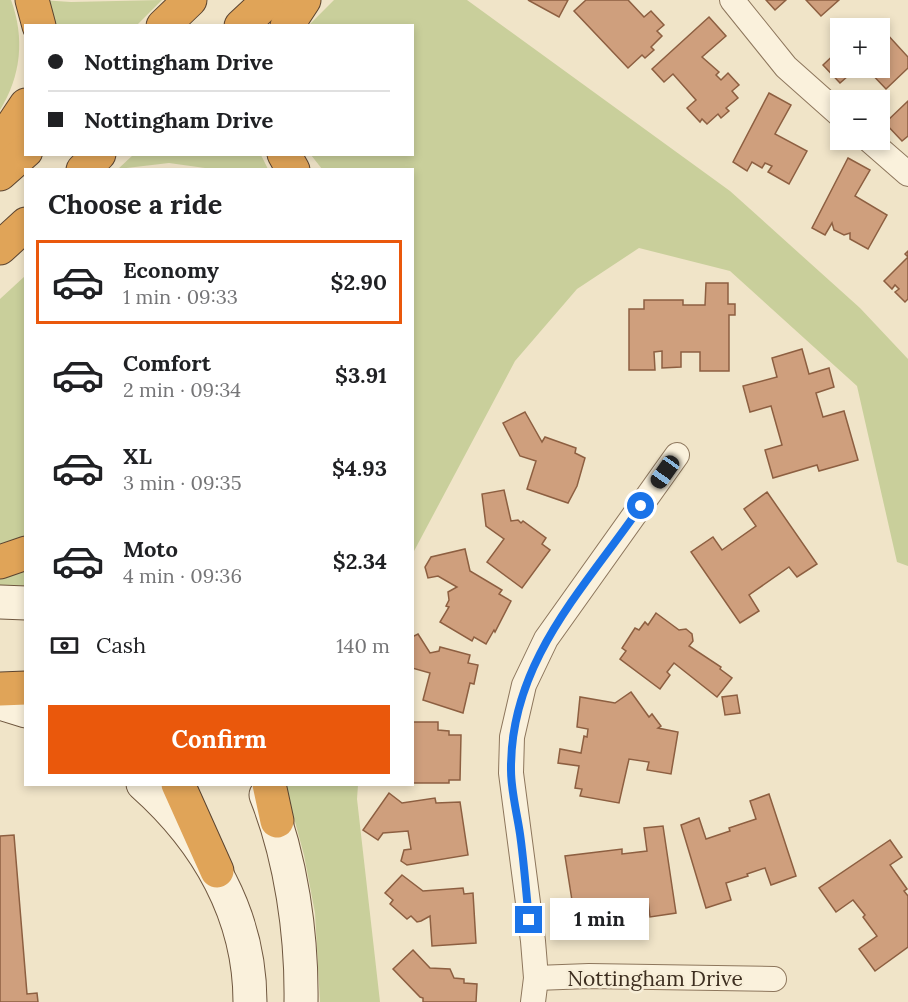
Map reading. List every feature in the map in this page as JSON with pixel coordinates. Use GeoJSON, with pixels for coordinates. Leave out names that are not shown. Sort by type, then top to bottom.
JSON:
{"type":"FeatureCollection","features":[{"type":"Feature","properties":{"kind":"highway"},"geometry":{"type":"LineString","coordinates":[[32,0],[38,24]]}},
{"type":"Feature","properties":{"kind":"highway"},"geometry":{"type":"LineString","coordinates":[[165,24],[190,0]]}},
{"type":"Feature","properties":{"kind":"highway"},"geometry":{"type":"LineString","coordinates":[[243,24],[269,0]]}},
{"type":"Feature","properties":{"kind":"highway"},"geometry":{"type":"LineString","coordinates":[[288,24],[304,0]]}},
{"type":"Feature","properties":{"kind":"highway"},"geometry":{"type":"LineString","coordinates":[[0,144],[24,108]]}},
{"type":"Feature","properties":{"kind":"highway"},"geometry":{"type":"LineString","coordinates":[[0,174],[24,153]]}},
{"type":"Feature","properties":{"kind":"highway"},"geometry":{"type":"LineString","coordinates":[[85,168],[97,156]]}},
{"type":"Feature","properties":{"kind":"highway"},"geometry":{"type":"LineString","coordinates":[[0,248],[24,226]]}},
{"type":"Feature","properties":{"kind":"highway"},"geometry":{"type":"LineString","coordinates":[[0,248],[24,235]]}},
{"type":"Feature","properties":{"kind":"highway"},"geometry":{"type":"LineString","coordinates":[[0,562],[24,554]]}},
{"type":"Feature","properties":{"kind":"highway"},"geometry":{"type":"LineString","coordinates":[[0,689],[24,688]]}},
{"type":"Feature","properties":{"kind":"highway"},"geometry":{"type":"LineString","coordinates":[[179,786],[217,871]]}},
{"type":"Feature","properties":{"kind":"highway"},"geometry":{"type":"LineString","coordinates":[[269,786],[276,821]]}},
{"type":"Feature","properties":{"kind":"main road"},"geometry":{"type":"LineString","coordinates":[[0,602],[24,603]]}},
{"type":"Feature","properties":{"kind":"main road"},"geometry":{"type":"LineString","coordinates":[[0,703],[24,710]]}},
{"type":"Feature","properties":{"kind":"main road"},"geometry":{"type":"LineString","coordinates":[[145,786],[164,803],[193,836],[217,871],[233,904],[243,939],[250,1002]]}},
{"type":"Feature","properties":{"kind":"main road"},"geometry":{"type":"LineString","coordinates":[[263,786],[276,821],[296,928],[300,1002]]}},
{"type":"Feature","properties":{"kind":"street"},"geometry":{"type":"LineString","coordinates":[[732,0],[786,67],[830,106]]}},
{"type":"Feature","properties":{"kind":"street"},"geometry":{"type":"LineString","coordinates":[[880,150],[908,174]]}},
{"type":"Feature","properties":{"kind":"street"},"geometry":{"type":"LineString","coordinates":[[533,1002],[536,978],[511,773],[512,738],[518,704],[533,664],[546,639],[677,455]]}},
{"type":"Feature","properties":{"kind":"street","name":"Nottingham Drive"},"geometry":{"type":"LineString","coordinates":[[536,978],[589,976],[774,979]]}},
{"type":"Feature","properties":{"kind":"green space"},"geometry":{"type":"Polygon","coordinates":[[[0,0],[11,0],[18,28],[19,56],[13,84],[0,110],[0,0]]]}},
{"type":"Feature","properties":{"kind":"green space"},"geometry":{"type":"Polygon","coordinates":[[[41,0],[71,2],[162,0],[138,24],[47,24],[41,0]]]}},
{"type":"Feature","properties":{"kind":"green space"},"geometry":{"type":"Polygon","coordinates":[[[334,0],[467,0],[730,191],[860,308],[908,359],[908,566],[897,562],[857,386],[730,271],[639,248],[577,289],[515,361],[414,551],[414,168],[321,168],[312,156],[414,156],[414,24],[310,24],[334,0]]]}},
{"type":"Feature","properties":{"kind":"green space"},"geometry":{"type":"Polygon","coordinates":[[[132,156],[262,156],[268,168],[205,168],[169,163],[119,168],[132,156]]]}},
{"type":"Feature","properties":{"kind":"green space"},"geometry":{"type":"Polygon","coordinates":[[[24,277],[24,536],[0,544],[0,299],[24,277]]]}},
{"type":"Feature","properties":{"kind":"green space"},"geometry":{"type":"Polygon","coordinates":[[[24,570],[24,589],[0,587],[0,578],[24,570]]]}},
{"type":"Feature","properties":{"kind":"green space"},"geometry":{"type":"Polygon","coordinates":[[[285,786],[358,786],[357,799],[380,1002],[320,1002],[315,913],[304,855],[285,786]]]}},
{"type":"Feature","properties":{"kind":"building"},"geometry":{"type":"Polygon","coordinates":[[[528,0],[568,0],[559,17],[528,0]]]}},
{"type":"Feature","properties":{"kind":"building"},"geometry":{"type":"Polygon","coordinates":[[[586,0],[628,0],[644,17],[651,11],[664,25],[657,31],[662,36],[651,47],[654,50],[645,58],[642,55],[628,68],[574,11],[586,0]]]}},
{"type":"Feature","properties":{"kind":"building"},"geometry":{"type":"Polygon","coordinates":[[[766,0],[786,0],[775,10],[766,0]]]}},
{"type":"Feature","properties":{"kind":"building"},"geometry":{"type":"Polygon","coordinates":[[[806,0],[839,0],[821,16],[806,0]]]}},
{"type":"Feature","properties":{"kind":"building"},"geometry":{"type":"Polygon","coordinates":[[[709,17],[726,36],[702,57],[719,72],[716,75],[721,80],[728,73],[739,85],[732,91],[738,98],[726,108],[729,111],[721,118],[718,114],[707,124],[702,119],[700,122],[687,108],[696,100],[673,74],[664,82],[652,69],[709,17]]]}},
{"type":"Feature","properties":{"kind":"building"},"geometry":{"type":"Polygon","coordinates":[[[890,37],[908,57],[908,68],[886,89],[876,78],[890,78],[890,37]]]}},
{"type":"Feature","properties":{"kind":"building"},"geometry":{"type":"Polygon","coordinates":[[[830,58],[830,72],[823,65],[830,58]]]}},
{"type":"Feature","properties":{"kind":"building"},"geometry":{"type":"Polygon","coordinates":[[[835,78],[846,78],[840,83],[835,78]]]}},
{"type":"Feature","properties":{"kind":"building"},"geometry":{"type":"Polygon","coordinates":[[[769,93],[791,105],[775,134],[807,151],[789,184],[768,172],[772,166],[765,163],[762,168],[752,162],[747,171],[733,162],[769,93]]]}},
{"type":"Feature","properties":{"kind":"building"},"geometry":{"type":"Polygon","coordinates":[[[908,101],[908,136],[902,141],[890,128],[890,118],[908,101]]]}},
{"type":"Feature","properties":{"kind":"building"},"geometry":{"type":"Polygon","coordinates":[[[848,158],[870,170],[855,196],[887,215],[868,249],[850,239],[850,233],[844,235],[834,230],[832,223],[825,235],[812,228],[848,158]]]}},
{"type":"Feature","properties":{"kind":"building"},"geometry":{"type":"Polygon","coordinates":[[[908,257],[908,299],[905,302],[895,292],[899,289],[895,285],[892,289],[884,281],[908,257]]]}},
{"type":"Feature","properties":{"kind":"building"},"geometry":{"type":"Polygon","coordinates":[[[706,283],[728,283],[728,304],[735,304],[735,315],[729,315],[729,371],[700,371],[700,352],[681,352],[681,367],[662,368],[662,351],[654,352],[655,370],[629,370],[629,309],[644,309],[644,300],[683,300],[683,305],[705,305],[706,283]]]}},
{"type":"Feature","properties":{"kind":"building"},"geometry":{"type":"Polygon","coordinates":[[[802,349],[809,374],[829,368],[834,387],[816,393],[823,417],[844,411],[858,460],[819,471],[817,465],[773,478],[765,450],[782,445],[771,406],[750,412],[743,386],[777,377],[772,358],[802,349]]]}},
{"type":"Feature","properties":{"kind":"building"},"geometry":{"type":"Polygon","coordinates":[[[525,412],[542,442],[545,437],[576,448],[575,453],[585,458],[577,486],[568,503],[527,489],[536,461],[520,456],[503,423],[525,412]]]}},
{"type":"Feature","properties":{"kind":"building"},"geometry":{"type":"Polygon","coordinates":[[[504,490],[511,521],[518,520],[521,523],[523,521],[546,538],[542,544],[550,550],[522,588],[487,562],[504,539],[486,526],[482,494],[504,490]]]}},
{"type":"Feature","properties":{"kind":"building"},"geometry":{"type":"Polygon","coordinates":[[[767,492],[817,564],[797,577],[789,567],[749,595],[759,611],[740,623],[691,552],[713,537],[722,550],[756,526],[744,509],[767,492]]]}},
{"type":"Feature","properties":{"kind":"building"},"geometry":{"type":"Polygon","coordinates":[[[465,549],[470,571],[502,590],[499,594],[511,601],[486,644],[474,637],[472,641],[440,622],[449,607],[446,606],[449,600],[448,592],[457,587],[438,576],[428,578],[425,567],[431,557],[465,549]]]}},
{"type":"Feature","properties":{"kind":"building"},"geometry":{"type":"Polygon","coordinates":[[[656,613],[679,630],[686,629],[692,634],[693,641],[689,646],[721,667],[720,669],[732,678],[717,697],[674,663],[667,672],[670,675],[660,689],[620,659],[626,651],[622,648],[635,628],[639,630],[645,622],[648,625],[656,613]]]}},
{"type":"Feature","properties":{"kind":"building"},"geometry":{"type":"Polygon","coordinates":[[[418,634],[430,653],[439,651],[440,647],[470,655],[468,663],[478,665],[474,684],[470,683],[463,713],[423,700],[430,673],[414,669],[414,636],[418,634]]]}},
{"type":"Feature","properties":{"kind":"building"},"geometry":{"type":"Polygon","coordinates":[[[631,692],[649,717],[652,714],[661,726],[658,728],[678,732],[671,774],[647,770],[649,762],[629,759],[619,803],[580,796],[582,789],[575,788],[579,766],[558,763],[560,749],[581,753],[584,736],[587,737],[588,729],[577,727],[580,697],[615,703],[631,692]]]}},
{"type":"Feature","properties":{"kind":"building"},"geometry":{"type":"Polygon","coordinates":[[[737,695],[740,713],[725,715],[722,697],[737,695]]]}},
{"type":"Feature","properties":{"kind":"building"},"geometry":{"type":"Polygon","coordinates":[[[414,722],[438,722],[438,730],[449,731],[449,735],[461,735],[460,780],[449,780],[449,783],[414,783],[414,722]]]}},
{"type":"Feature","properties":{"kind":"building"},"geometry":{"type":"Polygon","coordinates":[[[389,793],[402,803],[435,798],[436,803],[460,802],[468,855],[407,865],[401,861],[404,850],[411,849],[408,831],[383,833],[378,840],[363,830],[389,793]]]}},
{"type":"Feature","properties":{"kind":"building"},"geometry":{"type":"Polygon","coordinates":[[[769,794],[796,876],[771,885],[765,868],[747,874],[748,876],[726,883],[731,900],[706,908],[681,825],[699,818],[706,839],[730,831],[729,828],[756,819],[750,801],[769,794]]]}},
{"type":"Feature","properties":{"kind":"building"},"geometry":{"type":"Polygon","coordinates":[[[663,826],[676,913],[650,917],[648,900],[628,902],[629,908],[615,910],[617,927],[577,932],[565,856],[622,849],[622,854],[647,851],[644,828],[663,826]]]}},
{"type":"Feature","properties":{"kind":"building"},"geometry":{"type":"Polygon","coordinates":[[[14,835],[27,994],[37,993],[38,1002],[0,1002],[0,836],[14,835]]]}},
{"type":"Feature","properties":{"kind":"building"},"geometry":{"type":"Polygon","coordinates":[[[890,840],[902,857],[890,865],[907,889],[904,891],[908,896],[908,947],[875,971],[859,949],[877,936],[863,917],[865,915],[853,900],[836,912],[819,888],[890,840]]]}},
{"type":"Feature","properties":{"kind":"building"},"geometry":{"type":"Polygon","coordinates":[[[402,875],[423,891],[463,888],[464,894],[473,893],[476,943],[432,946],[430,916],[417,922],[411,916],[407,919],[390,904],[393,900],[385,893],[402,875]]]}},
{"type":"Feature","properties":{"kind":"building"},"geometry":{"type":"Polygon","coordinates":[[[413,950],[430,968],[450,969],[454,978],[464,979],[464,983],[477,984],[476,1002],[423,1002],[423,998],[393,969],[413,950]]]}},
{"type":"Feature","properties":{"kind":"route"},"geometry":{"type":"LineString","coordinates":[[529,920],[524,862],[511,773],[512,738],[518,704],[533,664],[546,639],[641,506]]}}]}
